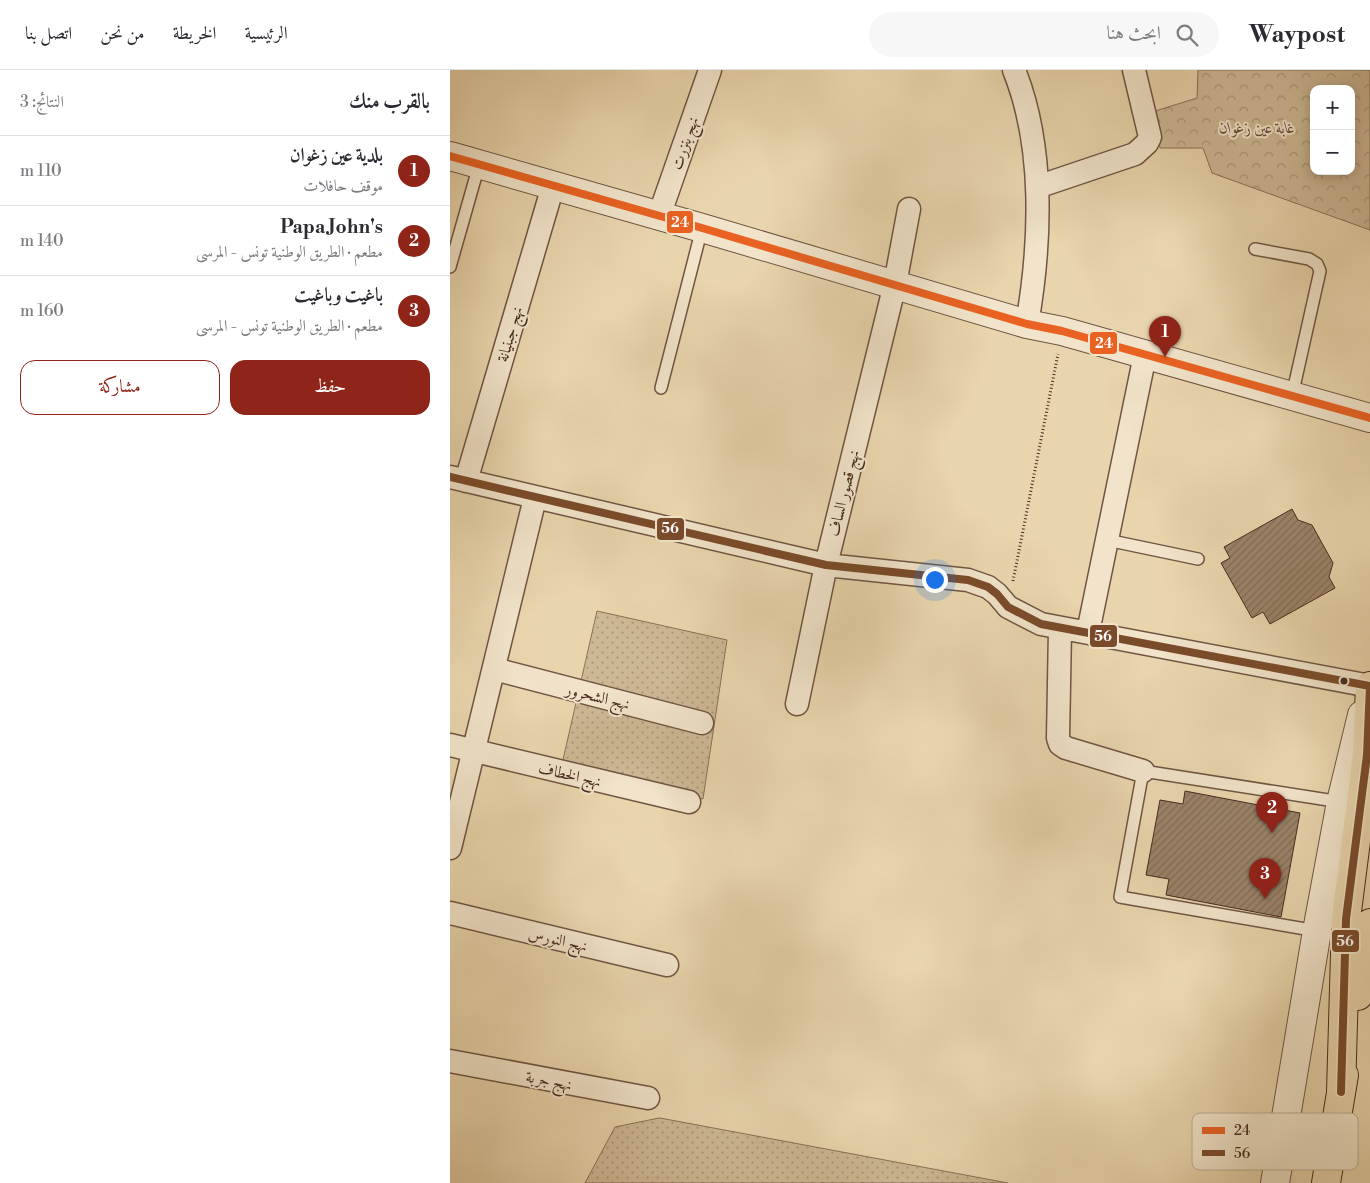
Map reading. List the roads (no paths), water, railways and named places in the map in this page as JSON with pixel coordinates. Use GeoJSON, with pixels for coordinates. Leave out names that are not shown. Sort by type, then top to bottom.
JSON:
{"type":"FeatureCollection","features":[{"type":"Feature","properties":{"kind":"highway"},"geometry":{"type":"LineString","coordinates":[[1341,1092],[1346,919],[1367,755],[1370,685]]}},
{"type":"Feature","properties":{"kind":"highway"},"geometry":{"type":"LineString","coordinates":[[1338,1113],[1370,923]]}},
{"type":"Feature","properties":{"kind":"highway"},"geometry":{"type":"LineString","coordinates":[[1326,1183],[1328,1170]]}},
{"type":"Feature","properties":{"kind":"street","name":"نهج بنزرت"},"geometry":{"type":"LineString","coordinates":[[658,216],[710,70]]}},
{"type":"Feature","properties":{"kind":"street"},"geometry":{"type":"LineString","coordinates":[[1014,70],[1023,92],[1033,140],[1037,187],[1036,252],[1027,324]]}},
{"type":"Feature","properties":{"kind":"street"},"geometry":{"type":"LineString","coordinates":[[1037,187],[1134,154],[1147,142],[1150,137],[1134,70]]}},
{"type":"Feature","properties":{"kind":"street"},"geometry":{"type":"LineString","coordinates":[[450,156],[895,284],[1027,324],[1145,354],[1370,418]]}},
{"type":"Feature","properties":{"kind":"street","name":"نهج جبنيانة"},"geometry":{"type":"LineString","coordinates":[[458,479],[552,186]]}},
{"type":"Feature","properties":{"kind":"street","name":"نهج قصور الساف"},"geometry":{"type":"LineString","coordinates":[[798,704],[826,564],[895,284],[909,209]]}},
{"type":"Feature","properties":{"kind":"street"},"geometry":{"type":"LineString","coordinates":[[1088,632],[1145,354]]}},
{"type":"Feature","properties":{"kind":"street"},"geometry":{"type":"LineString","coordinates":[[458,479],[826,564],[968,580],[988,587],[1008,607],[1042,624],[1060,629],[1088,632],[1370,685],[1341,802],[1287,1113]]}},
{"type":"Feature","properties":{"kind":"street"},"geometry":{"type":"LineString","coordinates":[[450,848],[535,498]]}},
{"type":"Feature","properties":{"kind":"street"},"geometry":{"type":"LineString","coordinates":[[1060,629],[1058,738],[1060,744],[1066,748],[1143,771]]}},
{"type":"Feature","properties":{"kind":"street","name":"نهج الشحرور"},"geometry":{"type":"LineString","coordinates":[[494,669],[702,723]]}},
{"type":"Feature","properties":{"kind":"street","name":"نهج الخطاف"},"geometry":{"type":"LineString","coordinates":[[450,744],[689,802]]}},
{"type":"Feature","properties":{"kind":"street","name":"نهج النورس"},"geometry":{"type":"LineString","coordinates":[[450,913],[667,965]]}},
{"type":"Feature","properties":{"kind":"street","name":"نهج جربة"},"geometry":{"type":"LineString","coordinates":[[450,1061],[648,1098]]}},
{"type":"Feature","properties":{"kind":"street"},"geometry":{"type":"LineString","coordinates":[[1275,1183],[1277,1170]]}},
{"type":"Feature","properties":{"kind":"lane"},"geometry":{"type":"LineString","coordinates":[[450,267],[479,165]]}},
{"type":"Feature","properties":{"kind":"lane"},"geometry":{"type":"LineString","coordinates":[[661,388],[702,228]]}},
{"type":"Feature","properties":{"kind":"lane"},"geometry":{"type":"LineString","coordinates":[[1255,249],[1309,259],[1317,264],[1320,271],[1292,396]]}},
{"type":"Feature","properties":{"kind":"lane"},"geometry":{"type":"LineString","coordinates":[[1107,540],[1198,559]]}},
{"type":"Feature","properties":{"kind":"lane"},"geometry":{"type":"LineString","coordinates":[[1317,931],[1120,897],[1143,771],[1341,802]]}},
{"type":"Feature","properties":{"kind":"place","name":"بلدية عين زغوان"},"geometry":{"type":"Point","coordinates":[1165,357]}},
{"type":"Feature","properties":{"kind":"place","name":"Papa John's"},"geometry":{"type":"Point","coordinates":[1272,833]}},
{"type":"Feature","properties":{"kind":"place","name":"باغيت وباغيت"},"geometry":{"type":"Point","coordinates":[1265,899]}},
{"type":"Feature","properties":{"kind":"park label","name":"غابة عين زغوان"},"geometry":{"type":"Point","coordinates":[1257,127]}}]}
